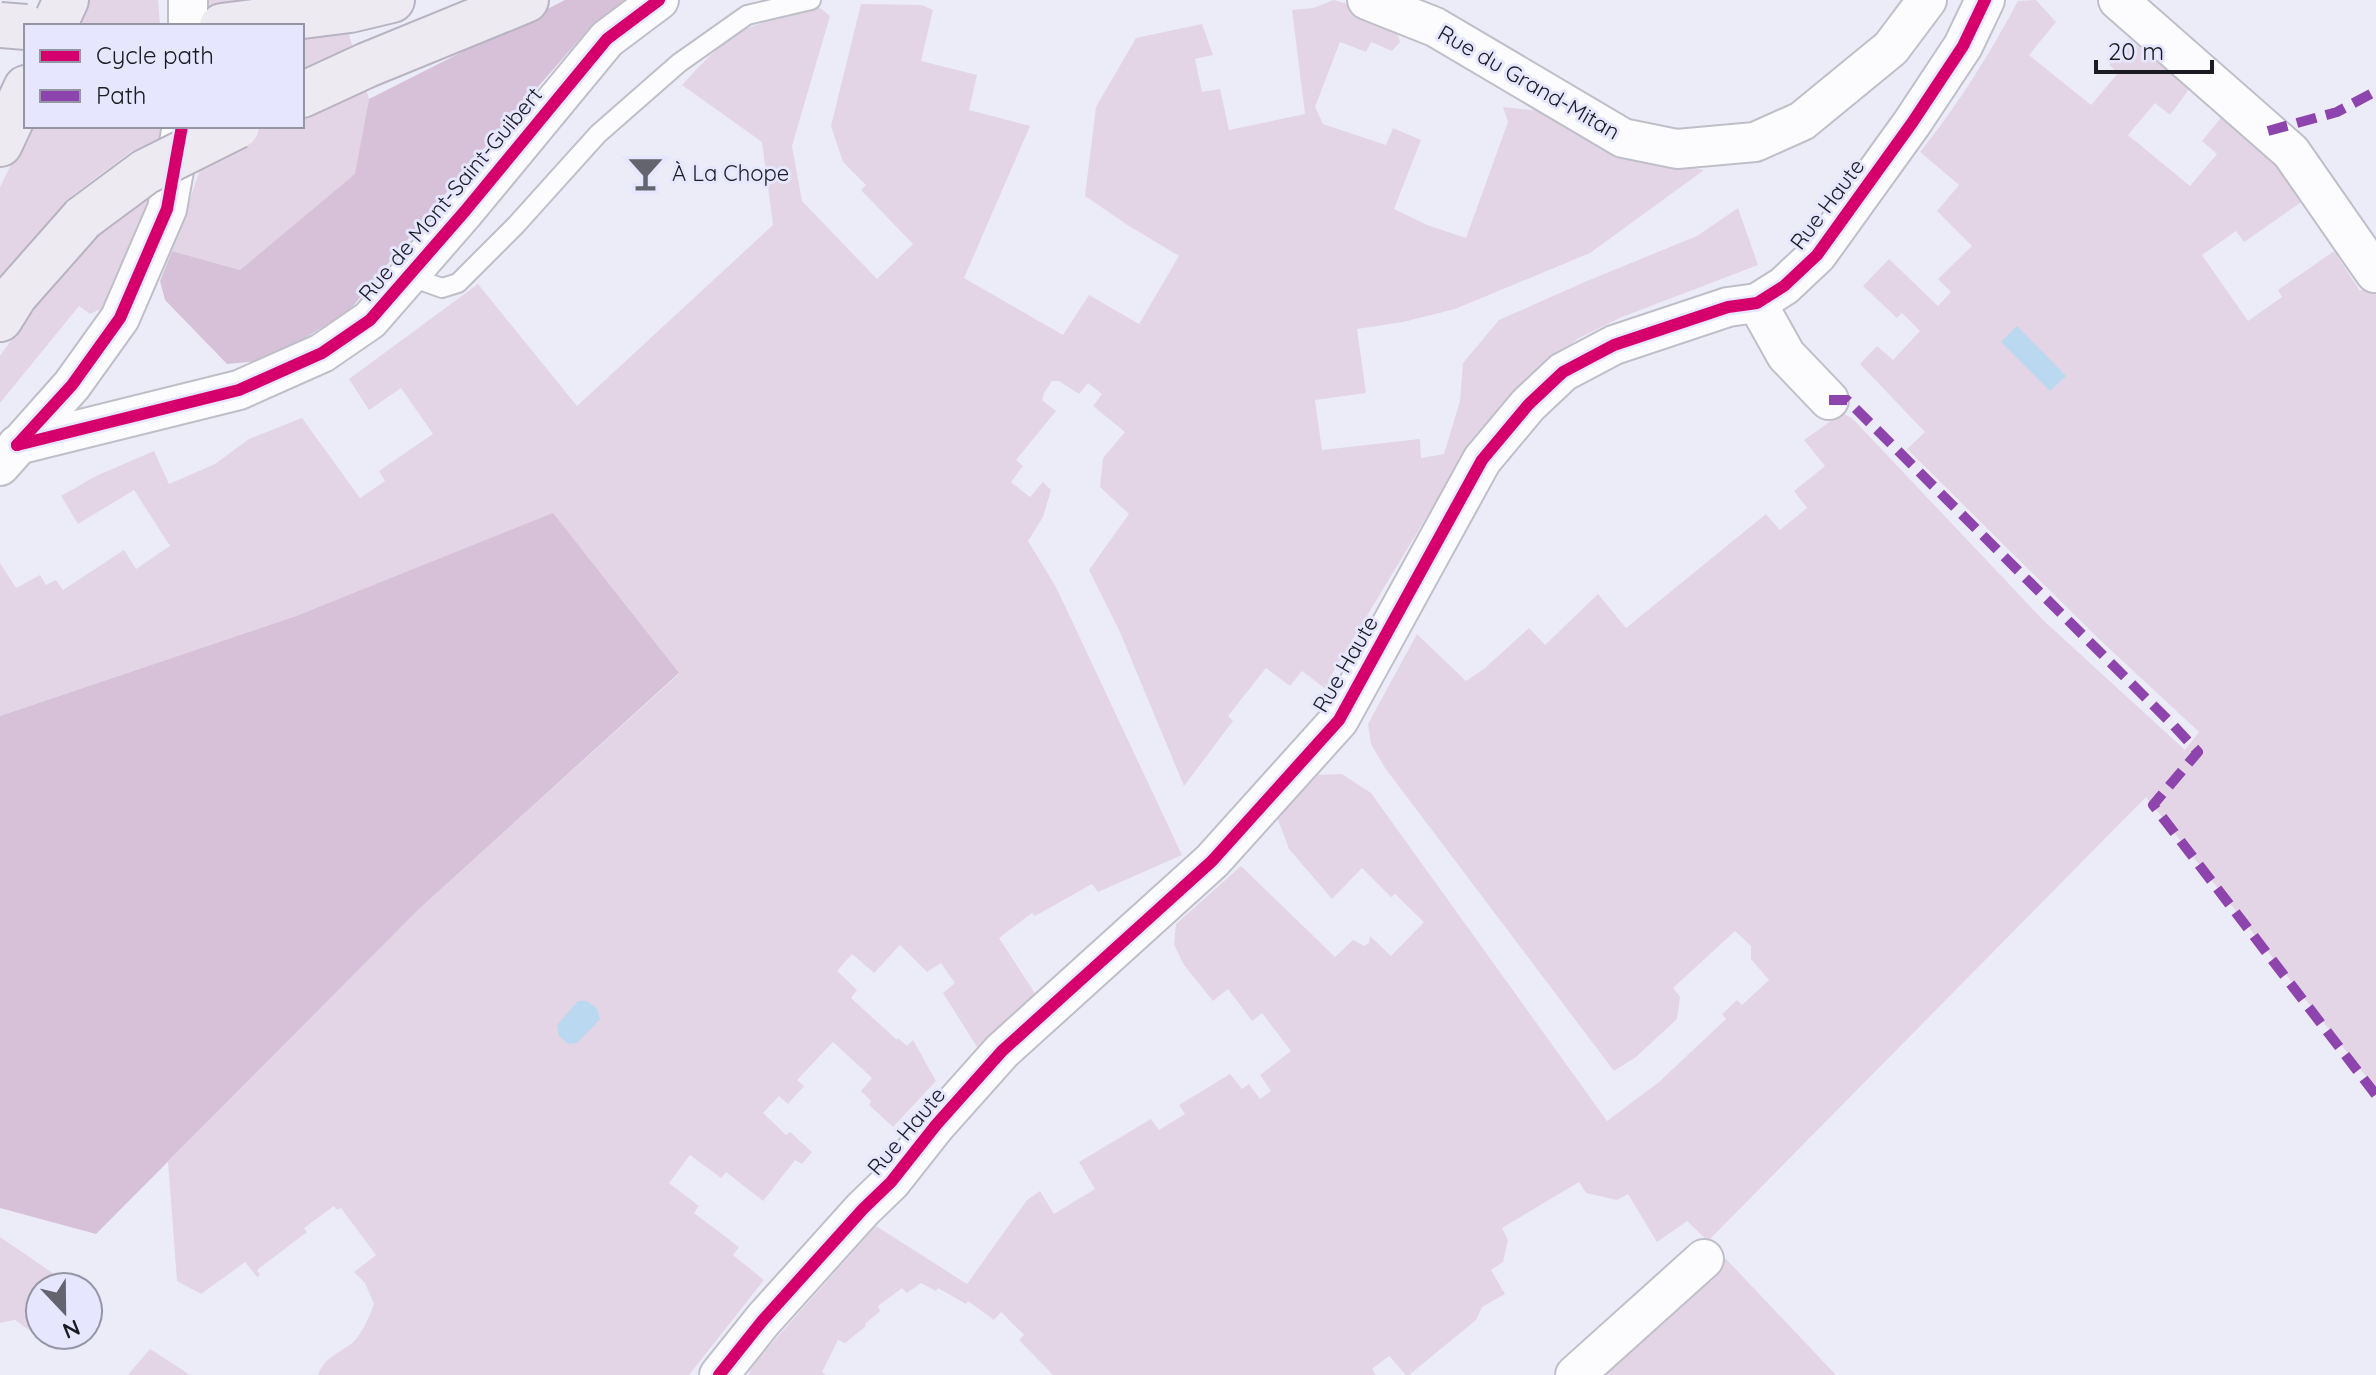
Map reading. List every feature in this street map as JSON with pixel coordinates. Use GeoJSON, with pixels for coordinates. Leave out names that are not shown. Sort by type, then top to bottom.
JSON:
{"type":"FeatureCollection","features":[{"type":"Feature","properties":{"kind":"highway"},"geometry":{"type":"LineString","coordinates":[[0,38],[17,0]]}},
{"type":"Feature","properties":{"kind":"highway"},"geometry":{"type":"LineString","coordinates":[[55,24],[66,0]]}},
{"type":"Feature","properties":{"kind":"highway"},"geometry":{"type":"LineString","coordinates":[[238,24],[350,10],[392,0]]}},
{"type":"Feature","properties":{"kind":"highway"},"geometry":{"type":"LineString","coordinates":[[304,94],[526,0]]}},
{"type":"Feature","properties":{"kind":"highway"},"geometry":{"type":"LineString","coordinates":[[0,25],[24,27]]}},
{"type":"Feature","properties":{"kind":"highway"},"geometry":{"type":"LineString","coordinates":[[0,144],[24,92]]}},
{"type":"Feature","properties":{"kind":"highway"},"geometry":{"type":"LineString","coordinates":[[0,319],[15,295],[83,218],[145,172],[233,128]]}},
{"type":"Feature","properties":{"kind":"street"},"geometry":{"type":"LineString","coordinates":[[188,0],[188,24]]}},
{"type":"Feature","properties":{"kind":"street","name":"Rue de Mont-Saint-Guibert"},"geometry":{"type":"LineString","coordinates":[[8,455],[239,390],[322,353],[370,320],[607,39],[659,0]]}},
{"type":"Feature","properties":{"kind":"street","name":"Rue du Grand-Mitan"},"geometry":{"type":"LineString","coordinates":[[1367,0],[1435,27],[1623,138],[1677,149],[1755,142],[1802,121],[1891,48],[1927,0]]}},
{"type":"Feature","properties":{"kind":"street","name":"Rue Haute"},"geometry":{"type":"LineString","coordinates":[[719,1375],[763,1320],[891,1182],[936,1125],[1002,1051],[1212,861],[1339,720],[1482,460],[1528,405],[1563,372],[1614,345],[1728,307],[1757,303],[1784,286],[1817,255],[1912,123],[1963,46],[1985,0]]}},
{"type":"Feature","properties":{"kind":"street"},"geometry":{"type":"LineString","coordinates":[[2118,0],[2291,152],[2375,273]]}},
{"type":"Feature","properties":{"kind":"street"},"geometry":{"type":"LineString","coordinates":[[8,455],[72,385],[120,318],[167,209],[182,128]]}},
{"type":"Feature","properties":{"kind":"street"},"geometry":{"type":"LineString","coordinates":[[1757,303],[1786,355],[1829,400]]}},
{"type":"Feature","properties":{"kind":"street"},"geometry":{"type":"LineString","coordinates":[[1575,1375],[1704,1259]]}},
{"type":"Feature","properties":{"kind":"lane"},"geometry":{"type":"LineString","coordinates":[[408,276],[442,288],[458,283],[516,225],[598,134],[679,63],[747,15],[811,0]]}},
{"type":"Feature","properties":{"kind":"shaded area"},"geometry":{"type":"Polygon","coordinates":[[[90,0],[158,0],[160,24],[79,24],[90,0]]]}},
{"type":"Feature","properties":{"kind":"shaded area"},"geometry":{"type":"Polygon","coordinates":[[[204,0],[338,0],[369,99],[356,174],[240,270],[172,251],[204,158],[202,128],[304,128],[304,24],[202,24],[204,0]]]}},
{"type":"Feature","properties":{"kind":"shaded area"},"geometry":{"type":"Polygon","coordinates":[[[565,0],[636,0],[593,24],[465,170],[349,311],[269,360],[227,364],[165,300],[160,281],[172,251],[240,270],[355,174],[369,99],[565,0]]]}},
{"type":"Feature","properties":{"kind":"shaded area"},"geometry":{"type":"Polygon","coordinates":[[[1334,0],[1394,23],[1400,42],[1392,51],[1371,42],[1366,52],[1340,42],[1315,107],[1323,124],[1386,145],[1393,128],[1421,140],[1394,209],[1427,225],[1466,238],[1508,122],[1503,107],[1541,111],[1630,155],[1704,170],[1590,253],[1455,309],[1357,329],[1366,393],[1315,400],[1322,450],[1420,439],[1421,458],[1444,454],[1460,401],[1463,363],[1499,320],[1697,236],[1738,208],[1758,265],[1622,317],[1577,339],[1521,387],[1477,433],[1329,679],[1327,690],[1302,671],[1290,686],[1266,668],[1228,716],[1233,721],[1184,786],[1119,630],[1089,570],[1129,514],[1100,487],[1103,458],[1125,432],[1093,406],[1102,394],[1088,383],[1079,394],[1059,381],[1052,381],[1042,400],[1056,411],[1016,460],[1023,466],[1011,482],[1030,497],[1043,482],[1051,490],[1043,517],[1028,541],[1056,587],[1182,855],[1098,892],[1092,884],[1035,916],[1032,913],[999,938],[1038,998],[977,1047],[943,993],[955,983],[941,963],[927,972],[900,945],[874,973],[852,954],[837,971],[857,990],[851,998],[897,1040],[907,1046],[913,1040],[936,1081],[893,1127],[869,1105],[871,1101],[861,1091],[872,1078],[833,1042],[797,1080],[804,1086],[788,1104],[779,1096],[763,1113],[786,1135],[790,1132],[812,1152],[802,1164],[795,1160],[763,1201],[726,1172],[721,1178],[690,1155],[669,1183],[699,1206],[694,1213],[739,1247],[733,1255],[764,1280],[689,1375],[318,1375],[327,1360],[359,1336],[374,1304],[365,1283],[354,1272],[376,1255],[341,1208],[337,1210],[334,1206],[304,1228],[307,1232],[257,1270],[260,1275],[257,1277],[245,1262],[201,1294],[177,1281],[168,1162],[419,909],[679,674],[553,514],[296,616],[0,716],[0,563],[16,588],[40,575],[46,585],[56,580],[63,590],[124,550],[136,569],[170,546],[134,490],[78,524],[61,496],[96,476],[154,451],[169,484],[215,464],[249,439],[302,418],[360,498],[385,481],[379,471],[433,434],[401,388],[369,410],[349,379],[478,284],[577,406],[773,225],[762,142],[682,85],[738,33],[766,21],[820,8],[830,16],[792,146],[802,201],[877,279],[913,244],[861,190],[866,185],[843,162],[831,126],[861,4],[922,5],[933,10],[921,61],[977,75],[969,110],[1030,126],[964,278],[1063,335],[1089,295],[1139,324],[1179,256],[1085,196],[1096,107],[1136,38],[1202,24],[1213,55],[1195,59],[1202,92],[1220,89],[1229,130],[1305,114],[1292,10],[1313,8],[1334,0]]]}},
{"type":"Feature","properties":{"kind":"shaded area"},"geometry":{"type":"Polygon","coordinates":[[[2036,0],[2056,22],[2029,55],[2091,105],[2118,73],[2109,65],[2129,39],[2190,88],[2170,115],[2155,103],[2128,135],[2190,186],[2217,154],[2202,141],[2223,115],[2274,156],[2303,201],[2244,242],[2236,231],[2202,255],[2248,321],[2282,297],[2278,290],[2334,251],[2360,291],[2376,278],[2376,1089],[2146,797],[1708,1241],[1687,1221],[1657,1242],[1628,1194],[1617,1200],[1586,1193],[1579,1182],[1502,1228],[1508,1240],[1503,1262],[1491,1270],[1505,1294],[1482,1307],[1476,1320],[1409,1375],[1389,1356],[1372,1369],[1376,1375],[1053,1375],[1019,1340],[1024,1335],[1001,1312],[994,1320],[968,1301],[966,1304],[938,1288],[936,1291],[921,1283],[907,1293],[902,1288],[878,1306],[880,1311],[866,1326],[845,1343],[838,1340],[822,1372],[826,1375],[748,1375],[755,1362],[876,1226],[967,1284],[1027,1200],[1040,1191],[1054,1214],[1095,1189],[1079,1162],[1151,1119],[1159,1130],[1185,1114],[1179,1105],[1230,1074],[1242,1089],[1249,1084],[1260,1099],[1271,1091],[1260,1075],[1291,1051],[1262,1013],[1252,1021],[1228,989],[1213,1001],[1184,965],[1174,945],[1176,924],[1241,866],[1335,957],[1353,940],[1364,946],[1369,943],[1370,936],[1391,956],[1424,922],[1395,894],[1391,897],[1362,868],[1332,899],[1289,849],[1277,817],[1318,775],[1342,774],[1371,793],[1607,1121],[1659,1082],[1726,1019],[1722,1014],[1737,1000],[1742,1005],[1769,980],[1751,959],[1751,946],[1735,931],[1673,988],[1680,997],[1677,1019],[1636,1057],[1614,1071],[1385,768],[1371,744],[1368,724],[1417,634],[1466,681],[1529,628],[1545,645],[1598,594],[1626,628],[1766,514],[1780,530],[1807,508],[1794,491],[1825,466],[1804,440],[1842,413],[1852,418],[2043,620],[2185,750],[2199,732],[2100,640],[1907,449],[1925,432],[1860,364],[1877,346],[1893,360],[1920,331],[1902,313],[1897,318],[1863,286],[1889,259],[1938,306],[1951,292],[1938,279],[1972,246],[1937,211],[1959,185],[1920,152],[1972,79],[2018,1],[2036,0]]]}},
{"type":"Feature","properties":{"kind":"shaded area"},"geometry":{"type":"Polygon","coordinates":[[[29,128],[171,128],[151,215],[107,306],[90,314],[79,306],[0,403],[0,356],[53,281],[96,233],[131,209],[133,150],[69,198],[31,244],[0,291],[0,187],[29,128]]]}},
{"type":"Feature","properties":{"kind":"shaded area"},"geometry":{"type":"Polygon","coordinates":[[[553,513],[679,673],[419,909],[96,1234],[0,1208],[0,716],[296,616],[553,513]]]}},
{"type":"Feature","properties":{"kind":"shaded area"},"geometry":{"type":"Polygon","coordinates":[[[0,1237],[50,1271],[24,1271],[24,1326],[15,1320],[0,1323],[0,1237]]]}},
{"type":"Feature","properties":{"kind":"shaded area"},"geometry":{"type":"Polygon","coordinates":[[[1726,1259],[1836,1375],[1596,1375],[1726,1259]]]}},
{"type":"Feature","properties":{"kind":"shaded area"},"geometry":{"type":"Polygon","coordinates":[[[150,1349],[190,1375],[128,1375],[150,1349]]]}},
{"type":"Feature","properties":{"kind":"water"},"geometry":{"type":"Polygon","coordinates":[[[2017,326],[2066,376],[2050,391],[2001,342],[2017,326]]]}},
{"type":"Feature","properties":{"kind":"water"},"geometry":{"type":"Polygon","coordinates":[[[578,1001],[587,1001],[597,1009],[600,1019],[577,1043],[568,1044],[559,1036],[557,1025],[578,1001]]]}},
{"type":"Feature","properties":{"kind":"marked path"},"geometry":{"type":"LineString","coordinates":[[2268,131],[2337,112],[2376,91]]}},
{"type":"Feature","properties":{"kind":"marked path"},"geometry":{"type":"LineString","coordinates":[[1829,400],[1847,400],[2198,752],[2153,805],[2376,1095]]}},
{"type":"Feature","properties":{"kind":"cycle path"},"geometry":{"type":"LineString","coordinates":[[17,445],[239,390],[322,353],[370,320],[607,39],[659,0]]}},
{"type":"Feature","properties":{"kind":"cycle path"},"geometry":{"type":"LineString","coordinates":[[719,1375],[763,1320],[891,1182],[936,1125],[1002,1051],[1212,861],[1339,720],[1482,460],[1528,405],[1563,372],[1614,345],[1728,307],[1757,303],[1784,286],[1817,255],[1912,123],[1963,46],[1985,0]]}},
{"type":"Feature","properties":{"kind":"cycle path"},"geometry":{"type":"LineString","coordinates":[[17,445],[72,385],[120,318],[167,209],[182,128]]}},
{"type":"Feature","properties":{"kind":"place","name":"À La Chope"},"geometry":{"type":"Point","coordinates":[646,173]}}]}
